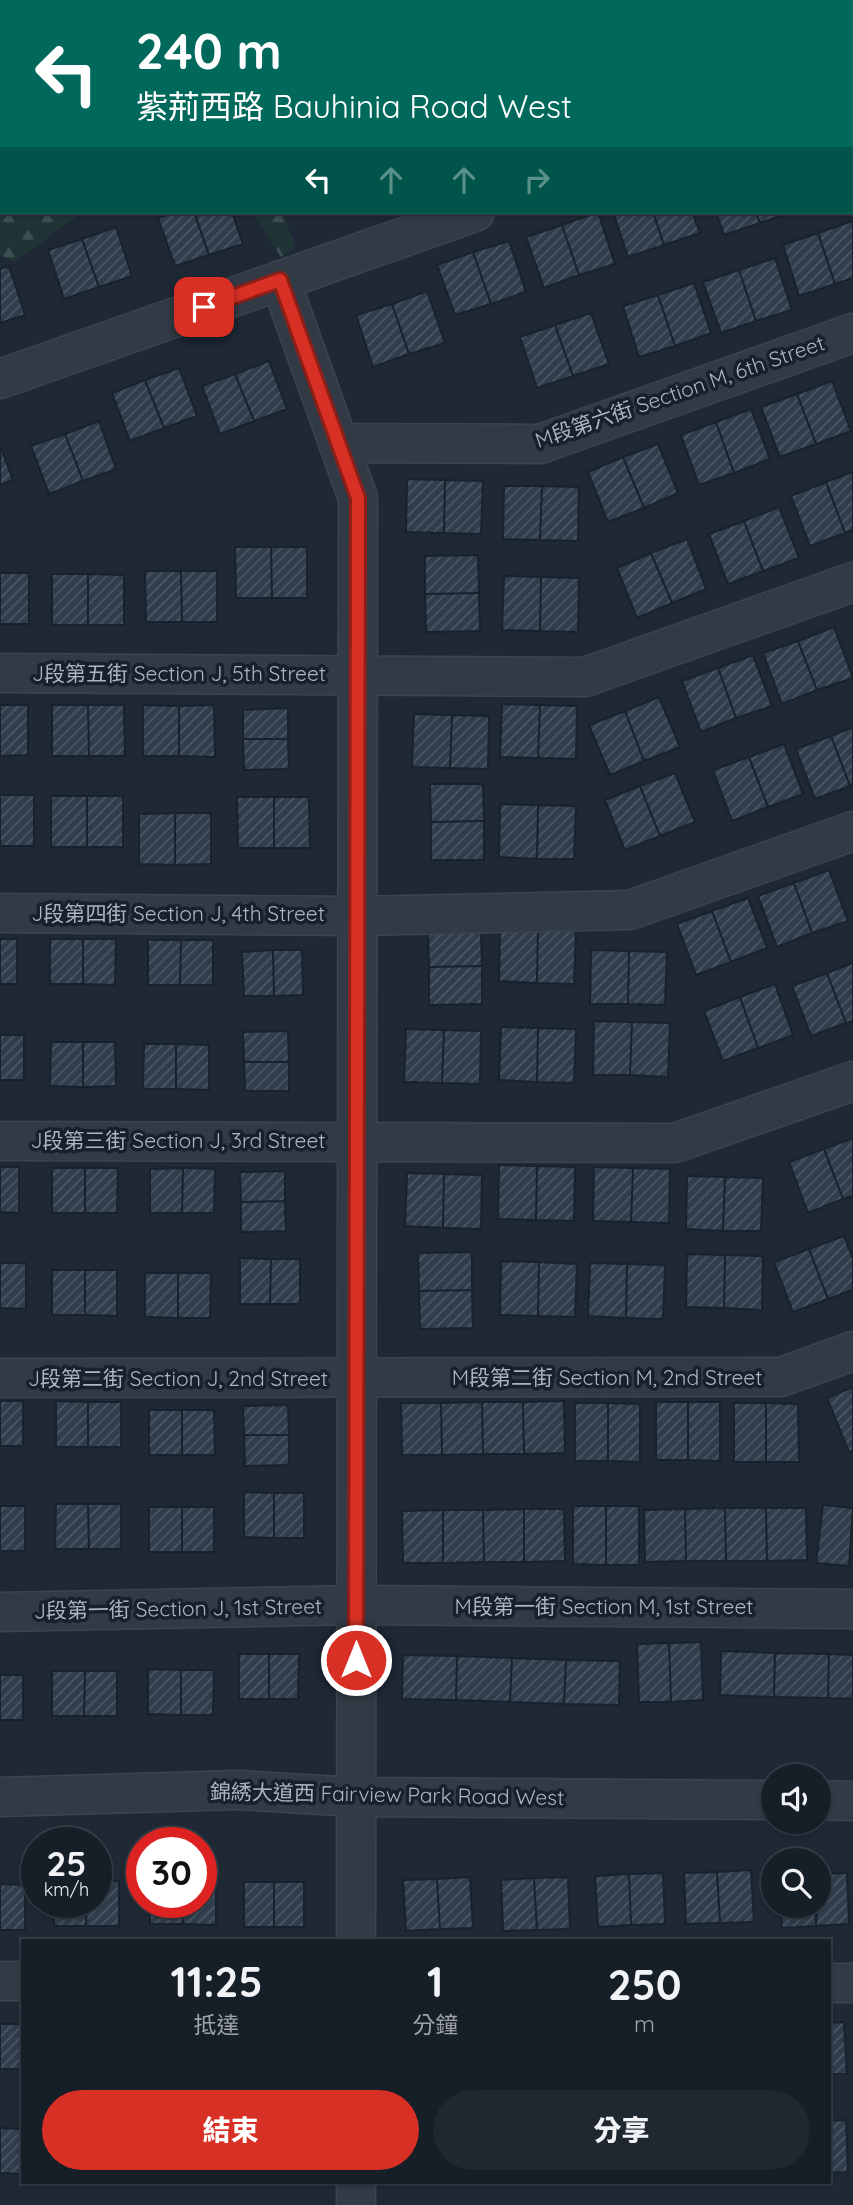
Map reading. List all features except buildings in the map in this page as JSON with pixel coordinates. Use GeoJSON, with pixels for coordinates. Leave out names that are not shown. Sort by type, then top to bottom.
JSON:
{"type":"FeatureCollection","features":[{"type":"Feature","properties":{"kind":"street"},"geometry":{"type":"LineString","coordinates":[[0,379],[469,214]]}},
{"type":"Feature","properties":{"kind":"street"},"geometry":{"type":"LineString","coordinates":[[280,280],[358,498],[356,1939]]}},
{"type":"Feature","properties":{"kind":"street","name":"M段第六街 Section M, 6th Street"},"geometry":{"type":"LineString","coordinates":[[338,443],[540,444],[853,333]]}},
{"type":"Feature","properties":{"kind":"street","name":"J段第五街 Section J, 5th Street"},"geometry":{"type":"LineString","coordinates":[[0,673],[585,677],[853,582]]}},
{"type":"Feature","properties":{"kind":"street","name":"J段第四街 Section J, 4th Street"},"geometry":{"type":"LineString","coordinates":[[0,913],[357,916],[630,910],[853,831]]}},
{"type":"Feature","properties":{"kind":"street","name":"J段第三街 Section J, 3rd Street"},"geometry":{"type":"LineString","coordinates":[[0,1141],[675,1143],[853,1081]]}},
{"type":"Feature","properties":{"kind":"street","name":"M段第二街 Section M, 2nd Street"},"geometry":{"type":"LineString","coordinates":[[356,1380],[781,1377],[853,1351]]}},
{"type":"Feature","properties":{"kind":"street","name":"J段第二街 Section J, 2nd Street"},"geometry":{"type":"LineString","coordinates":[[0,1378],[356,1380]]}},
{"type":"Feature","properties":{"kind":"street","name":"M段第一街 Section M, 1st Street"},"geometry":{"type":"LineString","coordinates":[[356,1605],[853,1609]]}},
{"type":"Feature","properties":{"kind":"street","name":"J段第一街 Section J, 1st Street"},"geometry":{"type":"LineString","coordinates":[[0,1612],[356,1605]]}},
{"type":"Feature","properties":{"kind":"street","name":"錦綉大道西 Fairview Park Road West"},"geometry":{"type":"LineString","coordinates":[[0,1797],[237,1790],[356,1797],[761,1800]]}},
{"type":"Feature","properties":{"kind":"street"},"geometry":{"type":"LineString","coordinates":[[831,1800],[853,1801]]}},
{"type":"Feature","properties":{"kind":"street"},"geometry":{"type":"LineString","coordinates":[[0,1981],[21,1981]]}},
{"type":"Feature","properties":{"kind":"street"},"geometry":{"type":"LineString","coordinates":[[831,1983],[853,1983]]}},
{"type":"Feature","properties":{"kind":"street"},"geometry":{"type":"LineString","coordinates":[[356,2184],[356,2205]]}},
{"type":"Feature","properties":{"kind":"green space"},"geometry":{"type":"Polygon","coordinates":[[[0,214],[79,214],[15,262],[0,255],[0,214]]]}},
{"type":"Feature","properties":{"kind":"green space"},"geometry":{"type":"Polygon","coordinates":[[[252,214],[284,214],[295,248],[281,257],[252,214]]]}},
{"type":"Feature","properties":{"kind":"route"},"geometry":{"type":"LineString","coordinates":[[204,307],[280,280],[358,498],[356,1660]]}}]}
